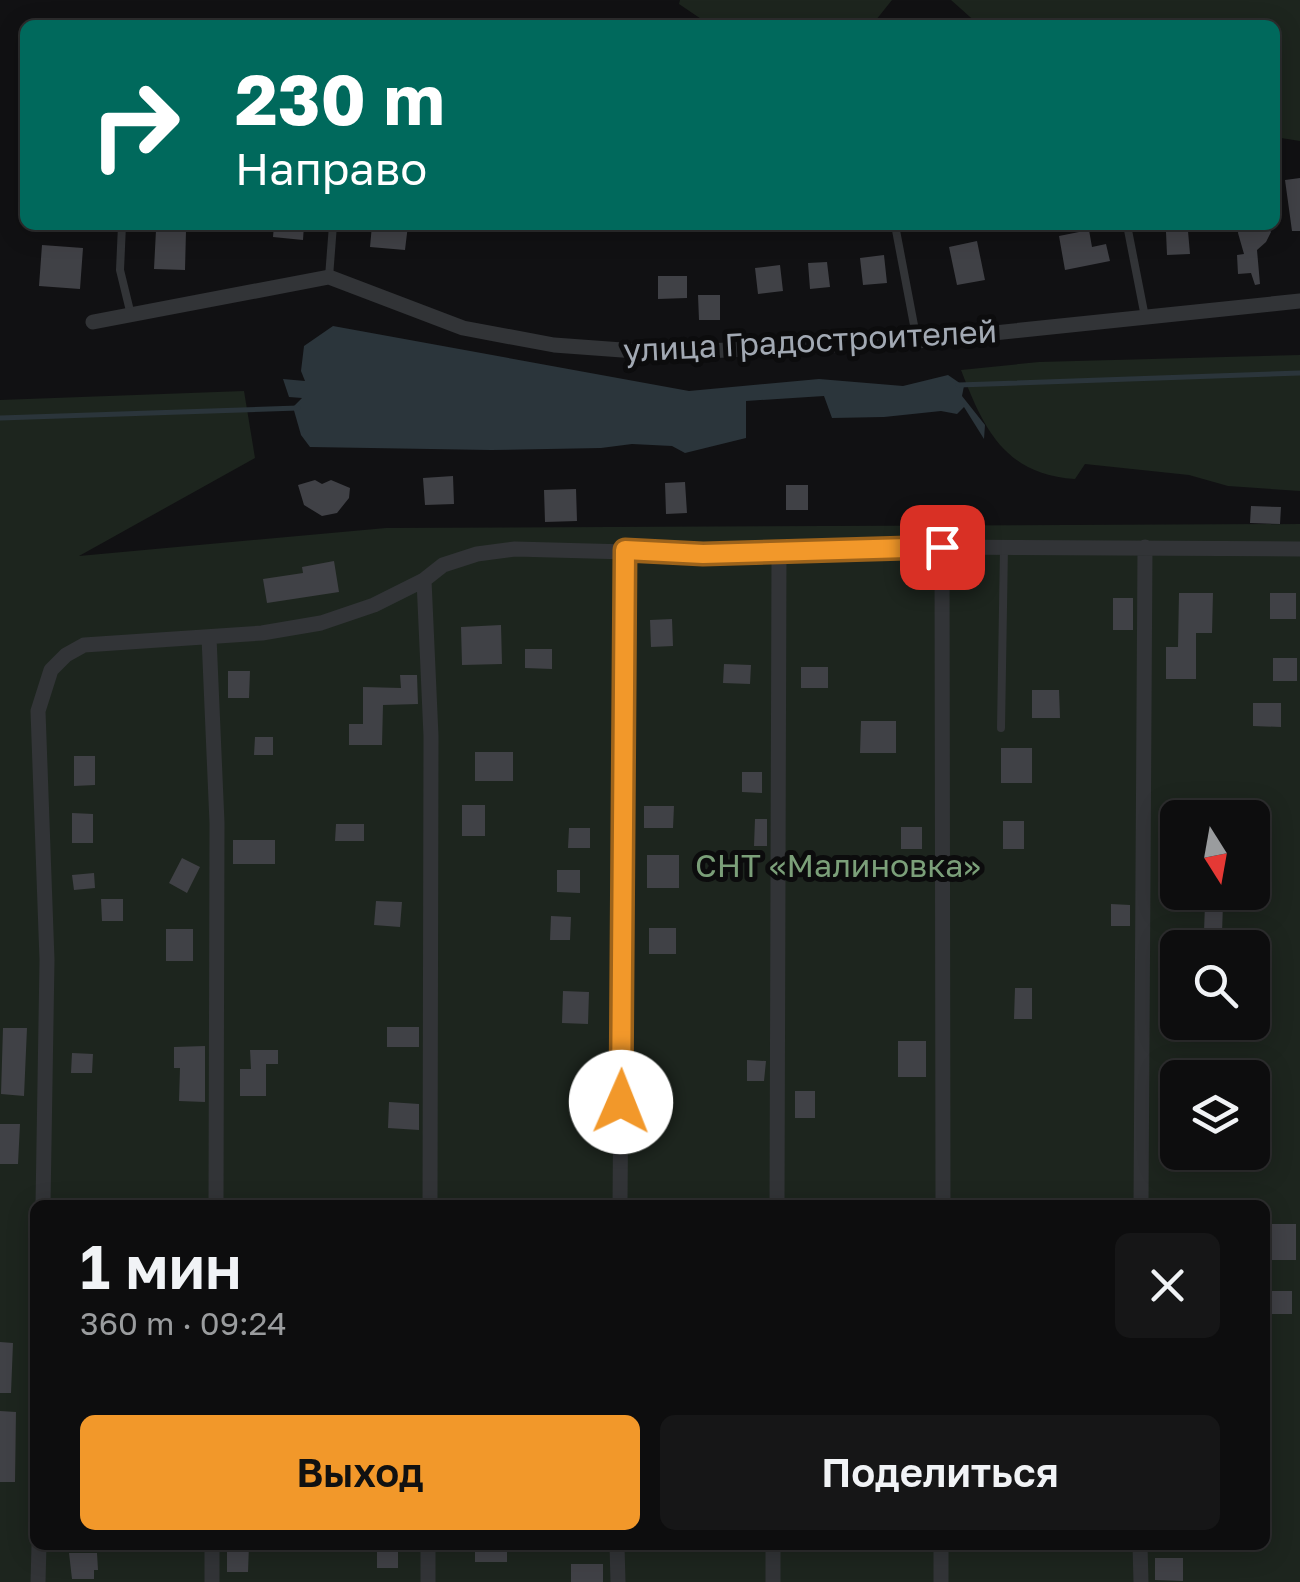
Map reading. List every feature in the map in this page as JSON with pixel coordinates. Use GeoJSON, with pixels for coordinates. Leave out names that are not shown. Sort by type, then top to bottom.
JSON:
{"type":"FeatureCollection","features":[{"type":"Feature","properties":{"kind":"street"},"geometry":{"type":"LineString","coordinates":[[93,322],[330,278]]}},
{"type":"Feature","properties":{"kind":"street","name":"улица Градостроителей"},"geometry":{"type":"LineString","coordinates":[[330,278],[463,328],[554,345],[663,353],[917,340],[1300,301]]}},
{"type":"Feature","properties":{"kind":"street"},"geometry":{"type":"LineString","coordinates":[[942,547],[943,1200]]}},
{"type":"Feature","properties":{"kind":"street"},"geometry":{"type":"LineString","coordinates":[[43,1200],[46,960],[38,711],[50,670],[84,645],[262,633],[321,623],[374,605],[424,580],[443,565],[478,554],[515,549],[703,554],[942,547],[1300,548]]}},
{"type":"Feature","properties":{"kind":"street"},"geometry":{"type":"LineString","coordinates":[[1140,1200],[1145,547]]}},
{"type":"Feature","properties":{"kind":"street"},"geometry":{"type":"LineString","coordinates":[[620,1200],[625,550]]}},
{"type":"Feature","properties":{"kind":"street"},"geometry":{"type":"LineString","coordinates":[[777,1200],[779,551]]}},
{"type":"Feature","properties":{"kind":"street"},"geometry":{"type":"LineString","coordinates":[[424,580],[431,736],[430,1200]]}},
{"type":"Feature","properties":{"kind":"street"},"geometry":{"type":"LineString","coordinates":[[209,637],[217,823],[216,1200]]}},
{"type":"Feature","properties":{"kind":"street"},"geometry":{"type":"LineString","coordinates":[[38,1582],[40,1550]]}},
{"type":"Feature","properties":{"kind":"street"},"geometry":{"type":"LineString","coordinates":[[212,1550],[212,1582]]}},
{"type":"Feature","properties":{"kind":"street"},"geometry":{"type":"LineString","coordinates":[[428,1550],[428,1582]]}},
{"type":"Feature","properties":{"kind":"street"},"geometry":{"type":"LineString","coordinates":[[617,1550],[618,1582]]}},
{"type":"Feature","properties":{"kind":"street"},"geometry":{"type":"LineString","coordinates":[[773,1550],[773,1582]]}},
{"type":"Feature","properties":{"kind":"street"},"geometry":{"type":"LineString","coordinates":[[941,1550],[942,1582]]}},
{"type":"Feature","properties":{"kind":"street"},"geometry":{"type":"LineString","coordinates":[[1140,1550],[1141,1582]]}},
{"type":"Feature","properties":{"kind":"lane"},"geometry":{"type":"LineString","coordinates":[[122,230],[120,270],[132,315]]}},
{"type":"Feature","properties":{"kind":"lane"},"geometry":{"type":"LineString","coordinates":[[330,278],[333,230]]}},
{"type":"Feature","properties":{"kind":"lane"},"geometry":{"type":"LineString","coordinates":[[896,230],[917,340]]}},
{"type":"Feature","properties":{"kind":"lane"},"geometry":{"type":"LineString","coordinates":[[1128,230],[1145,316]]}},
{"type":"Feature","properties":{"kind":"lane"},"geometry":{"type":"LineString","coordinates":[[1001,728],[1004,547]]}},
{"type":"Feature","properties":{"kind":"green space"},"geometry":{"type":"Polygon","coordinates":[[[680,0],[892,0],[876,20],[703,20],[679,4],[680,0]]]}},
{"type":"Feature","properties":{"kind":"green space"},"geometry":{"type":"Polygon","coordinates":[[[951,0],[1300,0],[1300,141],[1280,138],[1280,20],[973,20],[951,0]]]}},
{"type":"Feature","properties":{"kind":"green space"},"geometry":{"type":"Polygon","coordinates":[[[1300,355],[1300,491],[1228,486],[1189,475],[1085,464],[1075,479],[1031,468],[1014,458],[989,430],[961,370],[1039,362],[1300,355]]]}},
{"type":"Feature","properties":{"kind":"green space","name":"СНТ «Малиновка»"},"geometry":{"type":"Polygon","coordinates":[[[244,391],[255,458],[79,556],[386,528],[1300,524],[1300,1582],[0,1582],[0,400],[244,391]]]}},
{"type":"Feature","properties":{"kind":"shaded area"},"geometry":{"type":"Polygon","coordinates":[[[333,326],[689,391],[819,379],[903,386],[948,375],[964,386],[962,396],[985,425],[984,439],[964,407],[957,414],[941,411],[832,418],[824,396],[746,401],[746,438],[685,453],[672,446],[632,444],[491,450],[310,447],[301,435],[293,407],[302,398],[289,397],[283,379],[305,381],[301,371],[304,346],[333,326]]]}},
{"type":"Feature","properties":{"kind":"building"},"geometry":{"type":"Polygon","coordinates":[[[1300,178],[1300,231],[1292,231],[1285,180],[1300,178]]]}},
{"type":"Feature","properties":{"kind":"building"},"geometry":{"type":"Polygon","coordinates":[[[156,230],[186,231],[185,270],[154,269],[156,230]]]}},
{"type":"Feature","properties":{"kind":"building"},"geometry":{"type":"Polygon","coordinates":[[[274,230],[304,230],[303,240],[273,237],[274,230]]]}},
{"type":"Feature","properties":{"kind":"building"},"geometry":{"type":"Polygon","coordinates":[[[372,230],[407,230],[405,250],[370,247],[372,230]]]}},
{"type":"Feature","properties":{"kind":"building"},"geometry":{"type":"Polygon","coordinates":[[[1089,230],[1092,247],[1106,244],[1110,261],[1065,270],[1059,236],[1089,230]]]}},
{"type":"Feature","properties":{"kind":"building"},"geometry":{"type":"Polygon","coordinates":[[[1188,231],[1190,254],[1167,255],[1166,232],[1188,231]]]}},
{"type":"Feature","properties":{"kind":"building"},"geometry":{"type":"Polygon","coordinates":[[[1271,232],[1257,250],[1260,284],[1255,285],[1251,273],[1238,274],[1237,255],[1244,254],[1238,233],[1271,232]]]}},
{"type":"Feature","properties":{"kind":"building"},"geometry":{"type":"Polygon","coordinates":[[[977,241],[985,280],[957,285],[949,247],[977,241]]]}},
{"type":"Feature","properties":{"kind":"building"},"geometry":{"type":"Polygon","coordinates":[[[42,245],[83,248],[80,289],[39,286],[42,245]]]}},
{"type":"Feature","properties":{"kind":"building"},"geometry":{"type":"Polygon","coordinates":[[[884,255],[887,283],[863,285],[860,258],[884,255]]]}},
{"type":"Feature","properties":{"kind":"building"},"geometry":{"type":"Polygon","coordinates":[[[827,262],[830,287],[810,289],[808,263],[827,262]]]}},
{"type":"Feature","properties":{"kind":"building"},"geometry":{"type":"Polygon","coordinates":[[[780,265],[783,291],[758,294],[755,268],[780,265]]]}},
{"type":"Feature","properties":{"kind":"building"},"geometry":{"type":"Polygon","coordinates":[[[658,276],[687,276],[687,298],[658,299],[658,276]]]}},
{"type":"Feature","properties":{"kind":"building"},"geometry":{"type":"Polygon","coordinates":[[[698,295],[720,295],[720,320],[699,320],[698,295]]]}},
{"type":"Feature","properties":{"kind":"building"},"geometry":{"type":"Polygon","coordinates":[[[453,476],[454,504],[425,505],[423,478],[453,476]]]}},
{"type":"Feature","properties":{"kind":"building"},"geometry":{"type":"Polygon","coordinates":[[[315,480],[322,484],[331,480],[350,488],[349,498],[337,513],[322,516],[304,505],[298,485],[315,480]]]}},
{"type":"Feature","properties":{"kind":"building"},"geometry":{"type":"Polygon","coordinates":[[[685,482],[687,513],[666,514],[665,483],[685,482]]]}},
{"type":"Feature","properties":{"kind":"building"},"geometry":{"type":"Polygon","coordinates":[[[786,485],[808,485],[808,510],[786,510],[786,485]]]}},
{"type":"Feature","properties":{"kind":"building"},"geometry":{"type":"Polygon","coordinates":[[[576,489],[577,521],[545,522],[544,490],[576,489]]]}},
{"type":"Feature","properties":{"kind":"building"},"geometry":{"type":"Polygon","coordinates":[[[1251,506],[1281,507],[1280,524],[1250,523],[1251,506]]]}},
{"type":"Feature","properties":{"kind":"building"},"geometry":{"type":"Polygon","coordinates":[[[334,561],[339,592],[267,603],[263,579],[303,573],[302,567],[334,561]]]}},
{"type":"Feature","properties":{"kind":"building"},"geometry":{"type":"Polygon","coordinates":[[[1179,593],[1213,593],[1212,633],[1196,633],[1196,679],[1166,679],[1166,647],[1178,647],[1179,593]]]}},
{"type":"Feature","properties":{"kind":"building"},"geometry":{"type":"Polygon","coordinates":[[[1270,593],[1296,593],[1296,619],[1270,619],[1270,593]]]}},
{"type":"Feature","properties":{"kind":"building"},"geometry":{"type":"Polygon","coordinates":[[[1113,598],[1133,598],[1133,630],[1113,630],[1113,598]]]}},
{"type":"Feature","properties":{"kind":"building"},"geometry":{"type":"Polygon","coordinates":[[[672,619],[673,646],[651,647],[650,620],[672,619]]]}},
{"type":"Feature","properties":{"kind":"building"},"geometry":{"type":"Polygon","coordinates":[[[501,625],[502,664],[462,665],[461,627],[501,625]]]}},
{"type":"Feature","properties":{"kind":"building"},"geometry":{"type":"Polygon","coordinates":[[[525,649],[552,649],[552,669],[525,668],[525,649]]]}},
{"type":"Feature","properties":{"kind":"building"},"geometry":{"type":"Polygon","coordinates":[[[1273,658],[1297,658],[1297,681],[1273,681],[1273,658]]]}},
{"type":"Feature","properties":{"kind":"building"},"geometry":{"type":"Polygon","coordinates":[[[724,664],[751,665],[750,684],[723,683],[724,664]]]}},
{"type":"Feature","properties":{"kind":"building"},"geometry":{"type":"Polygon","coordinates":[[[801,667],[828,667],[828,688],[801,688],[801,667]]]}},
{"type":"Feature","properties":{"kind":"building"},"geometry":{"type":"Polygon","coordinates":[[[228,671],[250,671],[249,698],[228,698],[228,671]]]}},
{"type":"Feature","properties":{"kind":"building"},"geometry":{"type":"Polygon","coordinates":[[[400,675],[417,675],[418,704],[383,705],[382,745],[349,745],[349,724],[363,724],[363,687],[401,688],[400,675]]]}},
{"type":"Feature","properties":{"kind":"building"},"geometry":{"type":"Polygon","coordinates":[[[1032,690],[1059,690],[1060,718],[1032,718],[1032,690]]]}},
{"type":"Feature","properties":{"kind":"building"},"geometry":{"type":"Polygon","coordinates":[[[1253,703],[1281,703],[1281,727],[1253,726],[1253,703]]]}},
{"type":"Feature","properties":{"kind":"building"},"geometry":{"type":"Polygon","coordinates":[[[861,721],[896,721],[896,753],[860,753],[861,721]]]}},
{"type":"Feature","properties":{"kind":"building"},"geometry":{"type":"Polygon","coordinates":[[[255,737],[273,737],[273,755],[254,755],[255,737]]]}},
{"type":"Feature","properties":{"kind":"building"},"geometry":{"type":"Polygon","coordinates":[[[1001,748],[1032,748],[1032,783],[1001,783],[1001,748]]]}},
{"type":"Feature","properties":{"kind":"building"},"geometry":{"type":"Polygon","coordinates":[[[475,752],[513,752],[513,781],[475,781],[475,752]]]}},
{"type":"Feature","properties":{"kind":"building"},"geometry":{"type":"Polygon","coordinates":[[[74,756],[95,756],[95,785],[74,786],[74,756]]]}},
{"type":"Feature","properties":{"kind":"building"},"geometry":{"type":"Polygon","coordinates":[[[742,772],[762,772],[762,793],[742,792],[742,772]]]}},
{"type":"Feature","properties":{"kind":"building"},"geometry":{"type":"Polygon","coordinates":[[[462,805],[485,805],[485,836],[462,836],[462,805]]]}},
{"type":"Feature","properties":{"kind":"building"},"geometry":{"type":"Polygon","coordinates":[[[644,806],[674,806],[673,828],[644,828],[644,806]]]}},
{"type":"Feature","properties":{"kind":"building"},"geometry":{"type":"Polygon","coordinates":[[[72,813],[93,814],[93,843],[72,843],[72,813]]]}},
{"type":"Feature","properties":{"kind":"building"},"geometry":{"type":"Polygon","coordinates":[[[755,819],[767,819],[767,846],[754,846],[755,819]]]}},
{"type":"Feature","properties":{"kind":"building"},"geometry":{"type":"Polygon","coordinates":[[[1003,821],[1024,821],[1024,849],[1003,849],[1003,821]]]}},
{"type":"Feature","properties":{"kind":"building"},"geometry":{"type":"Polygon","coordinates":[[[336,824],[364,824],[364,841],[335,841],[336,824]]]}},
{"type":"Feature","properties":{"kind":"building"},"geometry":{"type":"Polygon","coordinates":[[[901,827],[922,827],[922,849],[901,849],[901,827]]]}},
{"type":"Feature","properties":{"kind":"building"},"geometry":{"type":"Polygon","coordinates":[[[569,828],[590,828],[590,848],[568,848],[569,828]]]}},
{"type":"Feature","properties":{"kind":"building"},"geometry":{"type":"Polygon","coordinates":[[[233,840],[275,840],[275,864],[233,864],[233,840]]]}},
{"type":"Feature","properties":{"kind":"building"},"geometry":{"type":"Polygon","coordinates":[[[647,855],[679,855],[679,888],[647,888],[647,855]]]}},
{"type":"Feature","properties":{"kind":"building"},"geometry":{"type":"Polygon","coordinates":[[[182,858],[200,867],[187,893],[169,883],[182,858]]]}},
{"type":"Feature","properties":{"kind":"building"},"geometry":{"type":"Polygon","coordinates":[[[557,870],[580,870],[580,893],[557,892],[557,870]]]}},
{"type":"Feature","properties":{"kind":"building"},"geometry":{"type":"Polygon","coordinates":[[[94,873],[95,888],[74,890],[72,875],[94,873]]]}},
{"type":"Feature","properties":{"kind":"building"},"geometry":{"type":"Polygon","coordinates":[[[101,899],[123,899],[123,921],[102,921],[101,899]]]}},
{"type":"Feature","properties":{"kind":"building"},"geometry":{"type":"Polygon","coordinates":[[[376,901],[402,902],[400,927],[374,925],[376,901]]]}},
{"type":"Feature","properties":{"kind":"building"},"geometry":{"type":"Polygon","coordinates":[[[1111,904],[1130,905],[1130,926],[1111,926],[1111,904]]]}},
{"type":"Feature","properties":{"kind":"building"},"geometry":{"type":"Polygon","coordinates":[[[1205,910],[1223,910],[1222,930],[1204,930],[1205,910]]]}},
{"type":"Feature","properties":{"kind":"building"},"geometry":{"type":"Polygon","coordinates":[[[551,916],[571,917],[570,940],[550,940],[551,916]]]}},
{"type":"Feature","properties":{"kind":"building"},"geometry":{"type":"Polygon","coordinates":[[[649,928],[676,928],[676,954],[649,954],[649,928]]]}},
{"type":"Feature","properties":{"kind":"building"},"geometry":{"type":"Polygon","coordinates":[[[166,929],[193,929],[193,961],[166,961],[166,929]]]}},
{"type":"Feature","properties":{"kind":"building"},"geometry":{"type":"Polygon","coordinates":[[[1015,988],[1032,988],[1032,1019],[1014,1019],[1015,988]]]}},
{"type":"Feature","properties":{"kind":"building"},"geometry":{"type":"Polygon","coordinates":[[[563,991],[589,992],[588,1024],[562,1023],[563,991]]]}},
{"type":"Feature","properties":{"kind":"building"},"geometry":{"type":"Polygon","coordinates":[[[387,1027],[419,1027],[419,1047],[387,1047],[387,1027]]]}},
{"type":"Feature","properties":{"kind":"building"},"geometry":{"type":"Polygon","coordinates":[[[3,1028],[27,1028],[24,1096],[1,1094],[3,1028]]]}},
{"type":"Feature","properties":{"kind":"building"},"geometry":{"type":"Polygon","coordinates":[[[898,1041],[926,1041],[926,1077],[898,1077],[898,1041]]]}},
{"type":"Feature","properties":{"kind":"building"},"geometry":{"type":"Polygon","coordinates":[[[205,1046],[205,1102],[179,1101],[180,1068],[174,1068],[174,1047],[205,1046]]]}},
{"type":"Feature","properties":{"kind":"building"},"geometry":{"type":"Polygon","coordinates":[[[250,1050],[278,1050],[278,1064],[266,1064],[266,1096],[240,1096],[240,1069],[251,1069],[250,1050]]]}},
{"type":"Feature","properties":{"kind":"building"},"geometry":{"type":"Polygon","coordinates":[[[72,1053],[93,1054],[92,1073],[71,1073],[72,1053]]]}},
{"type":"Feature","properties":{"kind":"building"},"geometry":{"type":"Polygon","coordinates":[[[747,1060],[766,1061],[764,1081],[747,1081],[747,1060]]]}},
{"type":"Feature","properties":{"kind":"building"},"geometry":{"type":"Polygon","coordinates":[[[795,1091],[815,1091],[815,1118],[795,1118],[795,1091]]]}},
{"type":"Feature","properties":{"kind":"building"},"geometry":{"type":"Polygon","coordinates":[[[389,1102],[419,1104],[419,1130],[388,1128],[389,1102]]]}},
{"type":"Feature","properties":{"kind":"building"},"geometry":{"type":"Polygon","coordinates":[[[0,1124],[20,1124],[18,1164],[0,1164],[0,1124]]]}},
{"type":"Feature","properties":{"kind":"building"},"geometry":{"type":"Polygon","coordinates":[[[1270,1224],[1296,1224],[1296,1260],[1270,1260],[1270,1224]]]}},
{"type":"Feature","properties":{"kind":"building"},"geometry":{"type":"Polygon","coordinates":[[[1270,1291],[1292,1291],[1292,1314],[1270,1314],[1270,1291]]]}},
{"type":"Feature","properties":{"kind":"building"},"geometry":{"type":"Polygon","coordinates":[[[0,1342],[13,1343],[11,1393],[0,1393],[0,1342]]]}},
{"type":"Feature","properties":{"kind":"building"},"geometry":{"type":"Polygon","coordinates":[[[0,1411],[16,1412],[15,1482],[0,1482],[0,1411]]]}},
{"type":"Feature","properties":{"kind":"building"},"geometry":{"type":"Polygon","coordinates":[[[227,1550],[249,1550],[248,1572],[227,1572],[227,1550]]]}},
{"type":"Feature","properties":{"kind":"building"},"geometry":{"type":"Polygon","coordinates":[[[377,1550],[398,1550],[398,1568],[377,1568],[377,1550]]]}},
{"type":"Feature","properties":{"kind":"building"},"geometry":{"type":"Polygon","coordinates":[[[475,1550],[507,1550],[507,1562],[475,1562],[475,1550]]]}},
{"type":"Feature","properties":{"kind":"building"},"geometry":{"type":"Polygon","coordinates":[[[69,1553],[97,1553],[94,1579],[72,1579],[69,1553]]]}},
{"type":"Feature","properties":{"kind":"building"},"geometry":{"type":"Polygon","coordinates":[[[1155,1558],[1183,1558],[1183,1581],[1155,1580],[1155,1558]]]}},
{"type":"Feature","properties":{"kind":"building"},"geometry":{"type":"Polygon","coordinates":[[[571,1564],[603,1564],[603,1582],[571,1582],[571,1564]]]}},
{"type":"Feature","properties":{"kind":"waterway"},"geometry":{"type":"LineString","coordinates":[[958,385],[1300,373]]}},
{"type":"Feature","properties":{"kind":"waterway"},"geometry":{"type":"LineString","coordinates":[[0,418],[298,408]]}},
{"type":"Feature","properties":{"kind":"route"},"geometry":{"type":"LineString","coordinates":[[621,1102],[625,550],[703,554],[942,547]]}}]}
